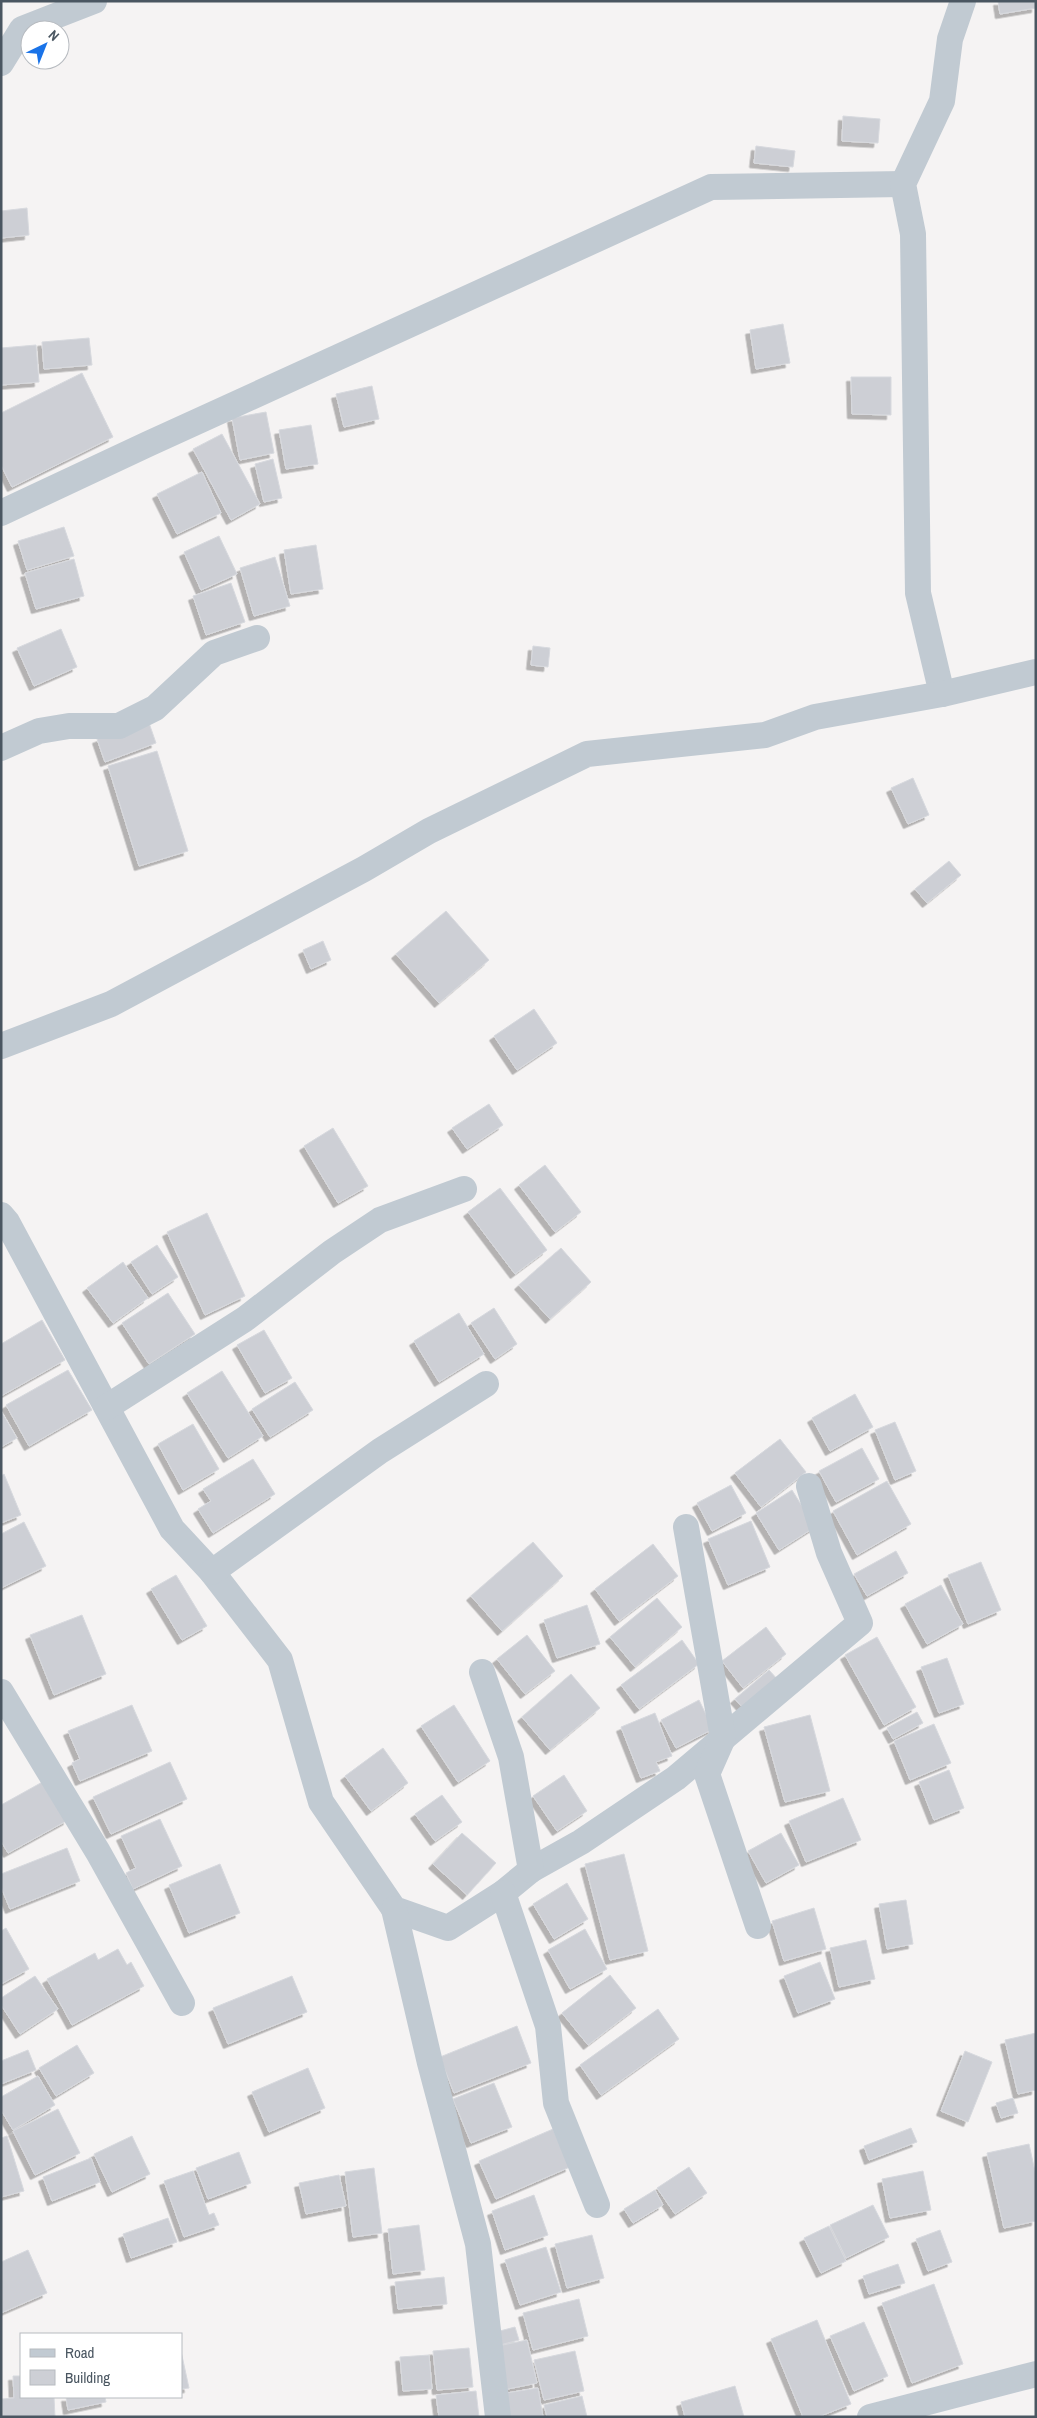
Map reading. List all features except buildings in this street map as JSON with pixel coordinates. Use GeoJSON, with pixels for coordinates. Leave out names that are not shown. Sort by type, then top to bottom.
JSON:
{"type":"FeatureCollection","features":[{"type":"Feature","properties":{"kind":"street"},"geometry":{"type":"LineString","coordinates":[[1,63],[22,29],[94,1]]}},
{"type":"Feature","properties":{"kind":"street"},"geometry":{"type":"LineString","coordinates":[[942,694],[918,593],[913,234],[903,184],[942,101],[950,39],[963,1]]}},
{"type":"Feature","properties":{"kind":"street"},"geometry":{"type":"LineString","coordinates":[[1,513],[711,187],[903,184]]}},
{"type":"Feature","properties":{"kind":"street"},"geometry":{"type":"LineString","coordinates":[[1,748],[46,730],[69,726],[119,726],[154,708],[214,653],[257,638]]}},
{"type":"Feature","properties":{"kind":"street"},"geometry":{"type":"LineString","coordinates":[[1,1046],[111,1004],[364,869],[429,830],[587,754],[765,736],[814,717],[942,694],[1036,672]]}},
{"type":"Feature","properties":{"kind":"street"},"geometry":{"type":"LineString","coordinates":[[107,1407],[245,1319],[332,1252],[380,1220],[464,1189]]}},
{"type":"Feature","properties":{"kind":"street"},"geometry":{"type":"LineString","coordinates":[[1,1215],[8,1222],[172,1529],[212,1572],[280,1660],[321,1802],[394,1909],[430,2063],[478,2244],[498,2417]]}},
{"type":"Feature","properties":{"kind":"street"},"geometry":{"type":"LineString","coordinates":[[212,1572],[380,1451],[486,1384]]}},
{"type":"Feature","properties":{"kind":"street"},"geometry":{"type":"LineString","coordinates":[[394,1909],[448,1928],[503,1893],[531,1870],[581,1842],[676,1778],[860,1623],[829,1553],[809,1486]]}},
{"type":"Feature","properties":{"kind":"street"},"geometry":{"type":"LineString","coordinates":[[686,1527],[723,1738],[707,1774],[758,1926]]}},
{"type":"Feature","properties":{"kind":"street"},"geometry":{"type":"LineString","coordinates":[[482,1672],[512,1757],[531,1870]]}},
{"type":"Feature","properties":{"kind":"street"},"geometry":{"type":"LineString","coordinates":[[1,1692],[98,1852],[182,2003]]}},
{"type":"Feature","properties":{"kind":"street"},"geometry":{"type":"LineString","coordinates":[[503,1893],[548,2026],[556,2103],[597,2205]]}},
{"type":"Feature","properties":{"kind":"street"},"geometry":{"type":"LineString","coordinates":[[870,2417],[1036,2374]]}}]}
